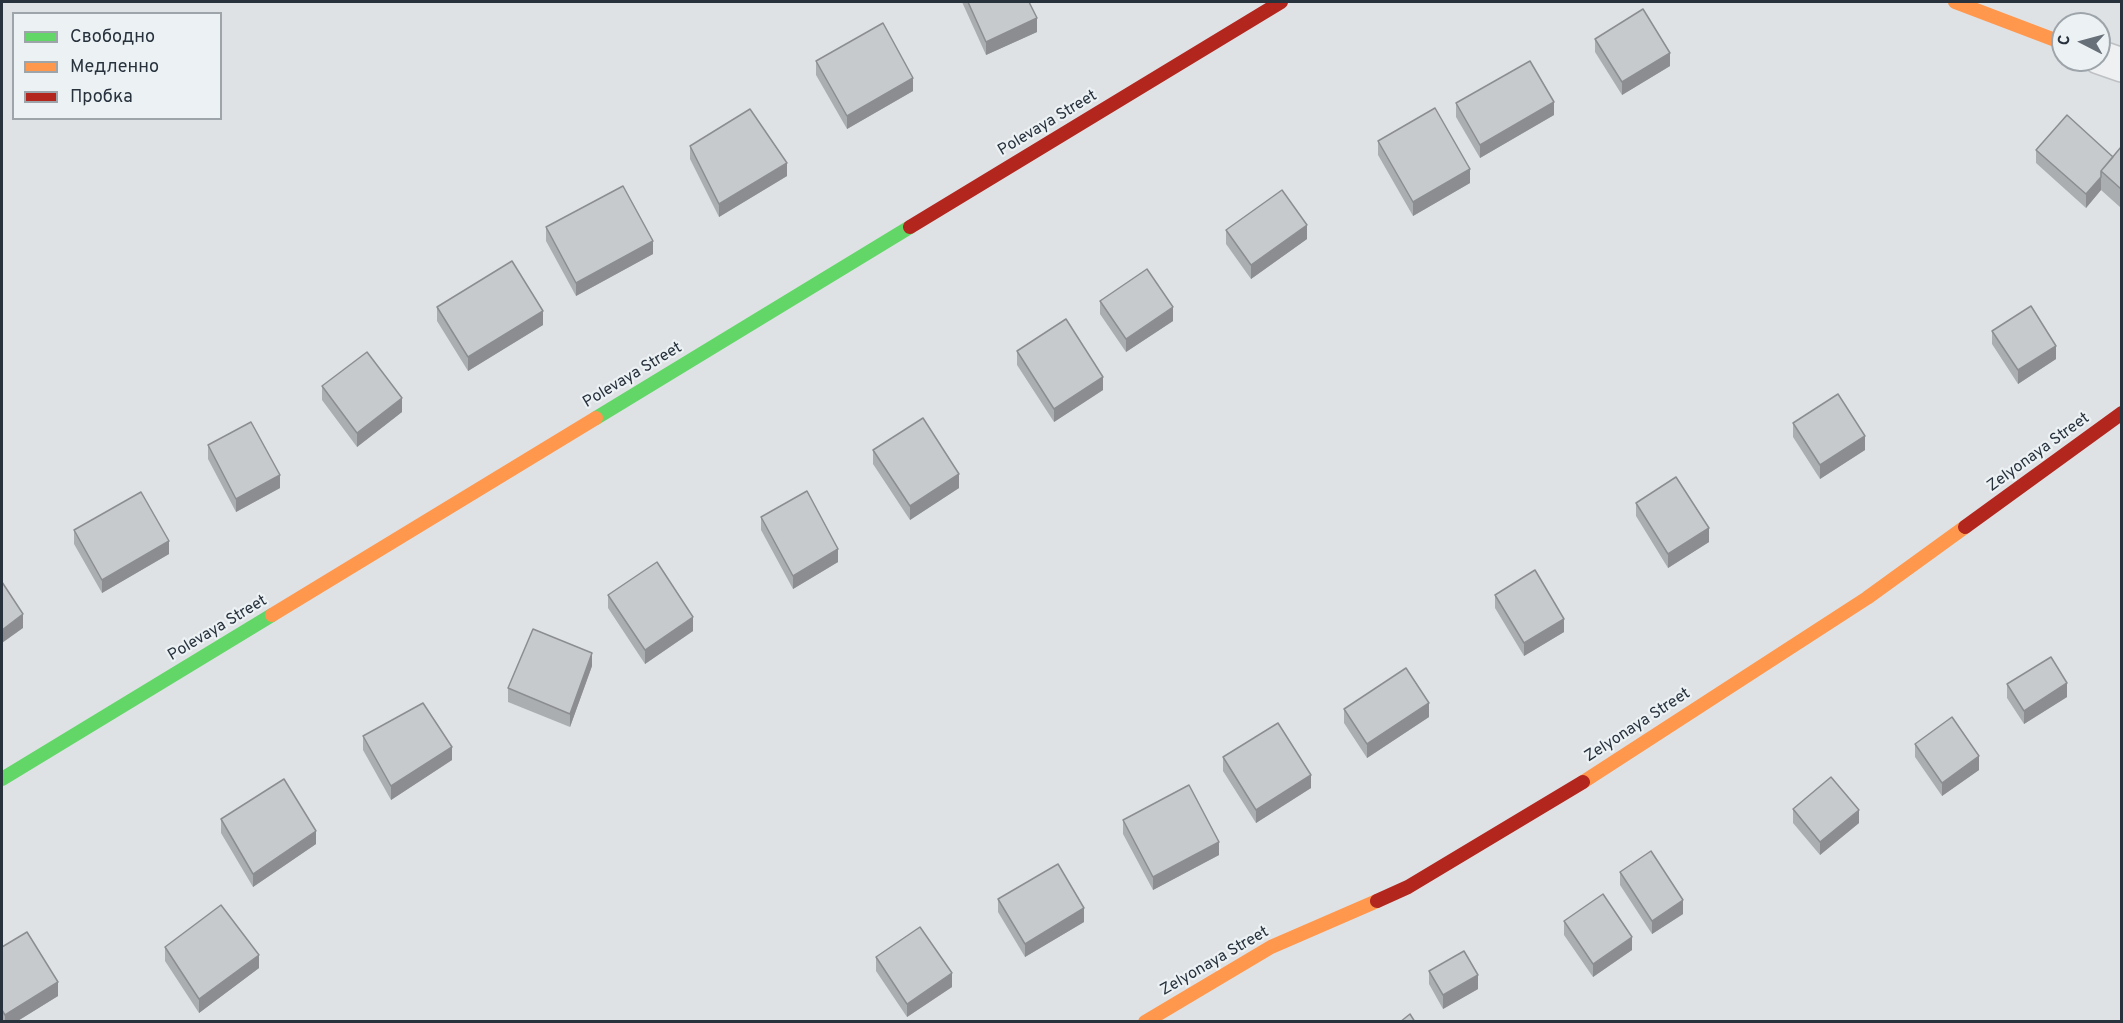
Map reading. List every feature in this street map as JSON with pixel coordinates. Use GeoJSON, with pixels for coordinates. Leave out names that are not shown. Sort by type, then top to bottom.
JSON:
{"type":"FeatureCollection","features":[{"type":"Feature","properties":{"kind":"street","name":"Polevaya Street"},"geometry":{"type":"LineString","coordinates":[[2,779],[1281,2]]}},
{"type":"Feature","properties":{"kind":"street"},"geometry":{"type":"LineString","coordinates":[[1955,2],[2051,38]]}},
{"type":"Feature","properties":{"kind":"street","name":"Zelyonaya Street"},"geometry":{"type":"LineString","coordinates":[[1145,1022],[1271,947],[1408,887],[1561,796],[1867,598],[2121,412]]}},
{"type":"Feature","properties":{"kind":"building"},"geometry":{"type":"Polygon","coordinates":[[[968,2],[1029,2],[1037,18],[986,42],[968,2]]]}},
{"type":"Feature","properties":{"kind":"building"},"geometry":{"type":"Polygon","coordinates":[[[1643,9],[1670,53],[1622,82],[1595,39],[1643,9]]]}},
{"type":"Feature","properties":{"kind":"building"},"geometry":{"type":"Polygon","coordinates":[[[883,23],[913,78],[847,116],[816,61],[883,23]]]}},
{"type":"Feature","properties":{"kind":"building"},"geometry":{"type":"Polygon","coordinates":[[[1530,61],[1554,102],[1480,145],[1456,103],[1530,61]]]}},
{"type":"Feature","properties":{"kind":"building"},"geometry":{"type":"Polygon","coordinates":[[[1435,108],[1470,169],[1413,202],[1378,141],[1435,108]]]}},
{"type":"Feature","properties":{"kind":"building"},"geometry":{"type":"Polygon","coordinates":[[[750,109],[787,163],[719,204],[690,146],[750,109]]]}},
{"type":"Feature","properties":{"kind":"building"},"geometry":{"type":"Polygon","coordinates":[[[2067,115],[2113,157],[2101,171],[2101,177],[2086,194],[2036,150],[2067,115]]]}},
{"type":"Feature","properties":{"kind":"building"},"geometry":{"type":"Polygon","coordinates":[[[2121,147],[2121,189],[2101,171],[2121,147]]]}},
{"type":"Feature","properties":{"kind":"building"},"geometry":{"type":"Polygon","coordinates":[[[623,186],[653,241],[576,283],[546,227],[623,186]]]}},
{"type":"Feature","properties":{"kind":"building"},"geometry":{"type":"Polygon","coordinates":[[[1282,190],[1307,225],[1251,265],[1226,230],[1282,190]]]}},
{"type":"Feature","properties":{"kind":"building"},"geometry":{"type":"Polygon","coordinates":[[[512,261],[543,311],[468,357],[437,307],[512,261]]]}},
{"type":"Feature","properties":{"kind":"building"},"geometry":{"type":"Polygon","coordinates":[[[1147,269],[1173,307],[1126,339],[1100,301],[1147,269]]]}},
{"type":"Feature","properties":{"kind":"building"},"geometry":{"type":"Polygon","coordinates":[[[2031,306],[2056,346],[2018,370],[1992,331],[2031,306]]]}},
{"type":"Feature","properties":{"kind":"building"},"geometry":{"type":"Polygon","coordinates":[[[1066,319],[1103,377],[1054,409],[1017,351],[1066,319]]]}},
{"type":"Feature","properties":{"kind":"building"},"geometry":{"type":"Polygon","coordinates":[[[367,352],[402,398],[357,433],[322,386],[367,352]]]}},
{"type":"Feature","properties":{"kind":"building"},"geometry":{"type":"Polygon","coordinates":[[[1838,394],[1865,436],[1820,465],[1793,423],[1838,394]]]}},
{"type":"Feature","properties":{"kind":"building"},"geometry":{"type":"Polygon","coordinates":[[[923,418],[959,474],[910,506],[873,450],[923,418]]]}},
{"type":"Feature","properties":{"kind":"building"},"geometry":{"type":"Polygon","coordinates":[[[251,422],[280,475],[236,499],[208,445],[251,422]]]}},
{"type":"Feature","properties":{"kind":"building"},"geometry":{"type":"Polygon","coordinates":[[[1676,477],[1709,528],[1668,554],[1636,503],[1676,477]]]}},
{"type":"Feature","properties":{"kind":"building"},"geometry":{"type":"Polygon","coordinates":[[[807,491],[838,549],[793,576],[761,517],[807,491]]]}},
{"type":"Feature","properties":{"kind":"building"},"geometry":{"type":"Polygon","coordinates":[[[141,492],[169,541],[102,580],[74,530],[141,492]]]}},
{"type":"Feature","properties":{"kind":"building"},"geometry":{"type":"Polygon","coordinates":[[[657,562],[693,617],[645,650],[608,595],[657,562]]]}},
{"type":"Feature","properties":{"kind":"building"},"geometry":{"type":"Polygon","coordinates":[[[1535,570],[1564,619],[1524,643],[1495,595],[1535,570]]]}},
{"type":"Feature","properties":{"kind":"building"},"geometry":{"type":"Polygon","coordinates":[[[2,582],[23,614],[2,630],[2,582]]]}},
{"type":"Feature","properties":{"kind":"building"},"geometry":{"type":"Polygon","coordinates":[[[533,629],[592,653],[570,714],[508,688],[533,629]]]}},
{"type":"Feature","properties":{"kind":"building"},"geometry":{"type":"Polygon","coordinates":[[[2051,657],[2067,683],[2024,711],[2007,684],[2051,657]]]}},
{"type":"Feature","properties":{"kind":"building"},"geometry":{"type":"Polygon","coordinates":[[[1406,668],[1429,703],[1367,744],[1344,709],[1406,668]]]}},
{"type":"Feature","properties":{"kind":"building"},"geometry":{"type":"Polygon","coordinates":[[[423,703],[452,747],[391,786],[363,736],[423,703]]]}},
{"type":"Feature","properties":{"kind":"building"},"geometry":{"type":"Polygon","coordinates":[[[1952,717],[1979,756],[1942,783],[1915,744],[1952,717]]]}},
{"type":"Feature","properties":{"kind":"building"},"geometry":{"type":"Polygon","coordinates":[[[1278,723],[1311,775],[1256,810],[1223,757],[1278,723]]]}},
{"type":"Feature","properties":{"kind":"building"},"geometry":{"type":"Polygon","coordinates":[[[1831,777],[1859,810],[1820,842],[1793,809],[1831,777]]]}},
{"type":"Feature","properties":{"kind":"building"},"geometry":{"type":"Polygon","coordinates":[[[284,779],[316,831],[253,874],[221,819],[284,779]]]}},
{"type":"Feature","properties":{"kind":"building"},"geometry":{"type":"Polygon","coordinates":[[[1189,785],[1219,842],[1153,877],[1123,820],[1189,785]]]}},
{"type":"Feature","properties":{"kind":"building"},"geometry":{"type":"Polygon","coordinates":[[[1651,851],[1683,900],[1652,921],[1620,872],[1651,851]]]}},
{"type":"Feature","properties":{"kind":"building"},"geometry":{"type":"Polygon","coordinates":[[[1058,864],[1084,908],[1025,944],[998,899],[1058,864]]]}},
{"type":"Feature","properties":{"kind":"building"},"geometry":{"type":"Polygon","coordinates":[[[1603,894],[1632,937],[1593,964],[1564,921],[1603,894]]]}},
{"type":"Feature","properties":{"kind":"building"},"geometry":{"type":"Polygon","coordinates":[[[221,905],[259,955],[199,999],[165,947],[221,905]]]}},
{"type":"Feature","properties":{"kind":"building"},"geometry":{"type":"Polygon","coordinates":[[[920,927],[952,973],[907,1004],[876,957],[920,927]]]}},
{"type":"Feature","properties":{"kind":"building"},"geometry":{"type":"Polygon","coordinates":[[[27,932],[58,982],[5,1015],[2,1010],[2,947],[27,932]]]}},
{"type":"Feature","properties":{"kind":"building"},"geometry":{"type":"Polygon","coordinates":[[[1464,951],[1478,975],[1443,995],[1429,971],[1464,951]]]}},
{"type":"Feature","properties":{"kind":"building"},"geometry":{"type":"Polygon","coordinates":[[[1410,1014],[1415,1022],[1400,1022],[1410,1014]]]}},
{"type":"Feature","properties":{"kind":"traffic: fast"},"geometry":{"type":"LineString","coordinates":[[596,418],[910,227]]}},
{"type":"Feature","properties":{"kind":"traffic: fast"},"geometry":{"type":"LineString","coordinates":[[2,779],[272,615]]}},
{"type":"Feature","properties":{"kind":"traffic: slow"},"geometry":{"type":"LineString","coordinates":[[1955,2],[2051,38]]}},
{"type":"Feature","properties":{"kind":"traffic: slow"},"geometry":{"type":"LineString","coordinates":[[272,615],[596,418]]}},
{"type":"Feature","properties":{"kind":"traffic: slow"},"geometry":{"type":"LineString","coordinates":[[1583,782],[1867,598],[1965,527]]}},
{"type":"Feature","properties":{"kind":"traffic: slow"},"geometry":{"type":"LineString","coordinates":[[1145,1022],[1271,947],[1377,901]]}},
{"type":"Feature","properties":{"kind":"traffic: jam"},"geometry":{"type":"LineString","coordinates":[[910,227],[1281,2]]}},
{"type":"Feature","properties":{"kind":"traffic: jam"},"geometry":{"type":"LineString","coordinates":[[1965,527],[2122,413]]}},
{"type":"Feature","properties":{"kind":"traffic: jam"},"geometry":{"type":"LineString","coordinates":[[1377,901],[1408,887],[1583,782]]}}]}
